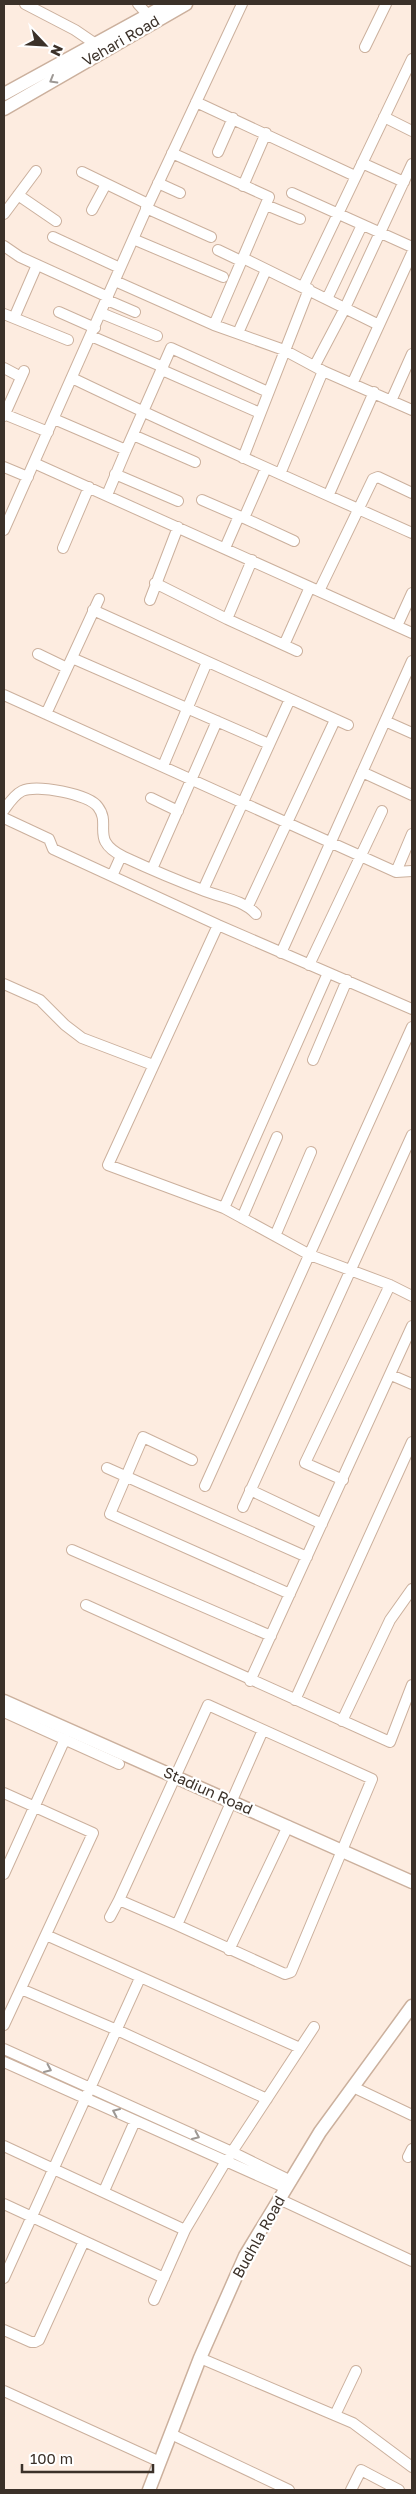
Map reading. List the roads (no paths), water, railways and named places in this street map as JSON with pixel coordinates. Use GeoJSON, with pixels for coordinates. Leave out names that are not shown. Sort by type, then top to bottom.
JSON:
{"type":"FeatureCollection","features":[{"type":"Feature","properties":{"kind":"main road","name":"Vehari Road"},"geometry":{"type":"LineString","coordinates":[[4,94],[97,45],[168,4]]}},
{"type":"Feature","properties":{"kind":"main road","name":"Vehari Road"},"geometry":{"type":"LineString","coordinates":[[4,109],[186,4]]}},
{"type":"Feature","properties":{"kind":"main road","name":"Stadiun Road"},"geometry":{"type":"LineString","coordinates":[[4,1701],[412,1882]]}},
{"type":"Feature","properties":{"kind":"main road","name":"Budhla Road"},"geometry":{"type":"LineString","coordinates":[[148,2490],[200,2358],[245,2256],[320,2132],[410,2013]]}},
{"type":"Feature","properties":{"kind":"street"},"geometry":{"type":"LineString","coordinates":[[25,4],[75,30],[97,45]]}},
{"type":"Feature","properties":{"kind":"street"},"geometry":{"type":"LineString","coordinates":[[138,4],[148,15]]}},
{"type":"Feature","properties":{"kind":"street"},"geometry":{"type":"LineString","coordinates":[[4,530],[7,514],[28,478],[108,299],[147,206],[242,4]]}},
{"type":"Feature","properties":{"kind":"street"},"geometry":{"type":"LineString","coordinates":[[365,47],[386,4]]}},
{"type":"Feature","properties":{"kind":"street"},"geometry":{"type":"LineString","coordinates":[[242,458],[306,288],[337,213],[412,59]]}},
{"type":"Feature","properties":{"kind":"street"},"geometry":{"type":"LineString","coordinates":[[196,102],[355,176]]}},
{"type":"Feature","properties":{"kind":"street"},"geometry":{"type":"LineString","coordinates":[[384,117],[412,131]]}},
{"type":"Feature","properties":{"kind":"street"},"geometry":{"type":"LineString","coordinates":[[218,152],[233,118]]}},
{"type":"Feature","properties":{"kind":"street"},"geometry":{"type":"LineString","coordinates":[[243,186],[266,133]]}},
{"type":"Feature","properties":{"kind":"street"},"geometry":{"type":"LineString","coordinates":[[172,153],[269,197],[214,325]]}},
{"type":"Feature","properties":{"kind":"street"},"geometry":{"type":"LineString","coordinates":[[362,163],[404,182]]}},
{"type":"Feature","properties":{"kind":"street"},"geometry":{"type":"LineString","coordinates":[[280,474],[319,368],[412,164]]}},
{"type":"Feature","properties":{"kind":"street"},"geometry":{"type":"LineString","coordinates":[[4,214],[36,170]]}},
{"type":"Feature","properties":{"kind":"street"},"geometry":{"type":"LineString","coordinates":[[82,172],[211,237]]}},
{"type":"Feature","properties":{"kind":"street"},"geometry":{"type":"LineString","coordinates":[[158,183],[180,194]]}},
{"type":"Feature","properties":{"kind":"street"},"geometry":{"type":"LineString","coordinates":[[92,210],[106,184]]}},
{"type":"Feature","properties":{"kind":"street"},"geometry":{"type":"LineString","coordinates":[[292,193],[412,247]]}},
{"type":"Feature","properties":{"kind":"street"},"geometry":{"type":"LineString","coordinates":[[18,195],[56,220]]}},
{"type":"Feature","properties":{"kind":"street"},"geometry":{"type":"LineString","coordinates":[[266,205],[300,219]]}},
{"type":"Feature","properties":{"kind":"street"},"geometry":{"type":"LineString","coordinates":[[327,299],[362,225]]}},
{"type":"Feature","properties":{"kind":"street"},"geometry":{"type":"LineString","coordinates":[[53,237],[120,268]]}},
{"type":"Feature","properties":{"kind":"street"},"geometry":{"type":"LineString","coordinates":[[133,239],[223,278]]}},
{"type":"Feature","properties":{"kind":"street"},"geometry":{"type":"LineString","coordinates":[[4,246],[37,265],[135,312]]}},
{"type":"Feature","properties":{"kind":"street"},"geometry":{"type":"LineString","coordinates":[[218,250],[306,288],[344,310],[379,325]]}},
{"type":"Feature","properties":{"kind":"street"},"geometry":{"type":"LineString","coordinates":[[353,382],[412,253]]}},
{"type":"Feature","properties":{"kind":"street"},"geometry":{"type":"LineString","coordinates":[[14,318],[37,265]]}},
{"type":"Feature","properties":{"kind":"street"},"geometry":{"type":"LineString","coordinates":[[238,334],[266,270]]}},
{"type":"Feature","properties":{"kind":"street"},"geometry":{"type":"LineString","coordinates":[[115,281],[214,325],[284,350],[412,410]]}},
{"type":"Feature","properties":{"kind":"street"},"geometry":{"type":"LineString","coordinates":[[59,312],[163,368],[260,413]]}},
{"type":"Feature","properties":{"kind":"street"},"geometry":{"type":"LineString","coordinates":[[101,313],[157,336]]}},
{"type":"Feature","properties":{"kind":"street"},"geometry":{"type":"LineString","coordinates":[[4,314],[68,340]]}},
{"type":"Feature","properties":{"kind":"street"},"geometry":{"type":"LineString","coordinates":[[107,495],[171,348],[268,392]]}},
{"type":"Feature","properties":{"kind":"street"},"geometry":{"type":"LineString","coordinates":[[391,401],[412,354]]}},
{"type":"Feature","properties":{"kind":"street"},"geometry":{"type":"LineString","coordinates":[[4,368],[22,374],[4,414],[48,432]]}},
{"type":"Feature","properties":{"kind":"street"},"geometry":{"type":"LineString","coordinates":[[72,378],[242,458],[329,494],[412,532]]}},
{"type":"Feature","properties":{"kind":"street"},"geometry":{"type":"LineString","coordinates":[[329,494],[374,392]]}},
{"type":"Feature","properties":{"kind":"street"},"geometry":{"type":"LineString","coordinates":[[54,419],[126,450]]}},
{"type":"Feature","properties":{"kind":"street"},"geometry":{"type":"LineString","coordinates":[[133,435],[194,462]]}},
{"type":"Feature","properties":{"kind":"street"},"geometry":{"type":"LineString","coordinates":[[34,463],[412,633]]}},
{"type":"Feature","properties":{"kind":"street"},"geometry":{"type":"LineString","coordinates":[[4,467],[28,478]]}},
{"type":"Feature","properties":{"kind":"street"},"geometry":{"type":"LineString","coordinates":[[225,548],[266,468]]}},
{"type":"Feature","properties":{"kind":"street"},"geometry":{"type":"LineString","coordinates":[[115,474],[178,501]]}},
{"type":"Feature","properties":{"kind":"street"},"geometry":{"type":"LineString","coordinates":[[284,645],[357,508],[376,477],[412,493]]}},
{"type":"Feature","properties":{"kind":"street"},"geometry":{"type":"LineString","coordinates":[[63,548],[89,487]]}},
{"type":"Feature","properties":{"kind":"street"},"geometry":{"type":"LineString","coordinates":[[202,500],[294,541]]}},
{"type":"Feature","properties":{"kind":"street"},"geometry":{"type":"LineString","coordinates":[[150,600],[178,527]]}},
{"type":"Feature","properties":{"kind":"street"},"geometry":{"type":"LineString","coordinates":[[227,619],[252,560]]}},
{"type":"Feature","properties":{"kind":"street"},"geometry":{"type":"LineString","coordinates":[[155,583],[297,651]]}},
{"type":"Feature","properties":{"kind":"street"},"geometry":{"type":"LineString","coordinates":[[397,626],[412,593]]}},
{"type":"Feature","properties":{"kind":"street"},"geometry":{"type":"LineString","coordinates":[[46,714],[99,599]]}},
{"type":"Feature","properties":{"kind":"street"},"geometry":{"type":"LineString","coordinates":[[93,610],[335,720],[348,724]]}},
{"type":"Feature","properties":{"kind":"street"},"geometry":{"type":"LineString","coordinates":[[38,654],[67,668]]}},
{"type":"Feature","properties":{"kind":"street"},"geometry":{"type":"LineString","coordinates":[[72,658],[269,744]]}},
{"type":"Feature","properties":{"kind":"street"},"geometry":{"type":"LineString","coordinates":[[281,953],[385,721],[408,682],[412,661]]}},
{"type":"Feature","properties":{"kind":"street"},"geometry":{"type":"LineString","coordinates":[[163,766],[207,662]]}},
{"type":"Feature","properties":{"kind":"street"},"geometry":{"type":"LineString","coordinates":[[4,695],[396,872],[412,871]]}},
{"type":"Feature","properties":{"kind":"street"},"geometry":{"type":"LineString","coordinates":[[204,890],[290,699]]}},
{"type":"Feature","properties":{"kind":"street"},"geometry":{"type":"LineString","coordinates":[[248,906],[335,720]]}},
{"type":"Feature","properties":{"kind":"street"},"geometry":{"type":"LineString","coordinates":[[152,869],[218,721]]}},
{"type":"Feature","properties":{"kind":"street"},"geometry":{"type":"LineString","coordinates":[[385,721],[412,733]]}},
{"type":"Feature","properties":{"kind":"street"},"geometry":{"type":"LineString","coordinates":[[362,772],[412,795]]}},
{"type":"Feature","properties":{"kind":"street"},"geometry":{"type":"LineString","coordinates":[[4,810],[11,800],[22,791],[34,788],[88,799],[98,806],[104,818],[102,833],[104,842],[121,856],[248,906],[256,914]]}},
{"type":"Feature","properties":{"kind":"street"},"geometry":{"type":"LineString","coordinates":[[151,798],[178,810]]}},
{"type":"Feature","properties":{"kind":"street"},"geometry":{"type":"LineString","coordinates":[[309,965],[362,857],[382,811]]}},
{"type":"Feature","properties":{"kind":"street"},"geometry":{"type":"LineString","coordinates":[[4,818],[50,839],[53,849],[218,925],[412,1009]]}},
{"type":"Feature","properties":{"kind":"street"},"geometry":{"type":"LineString","coordinates":[[396,872],[412,834]]}},
{"type":"Feature","properties":{"kind":"street"},"geometry":{"type":"LineString","coordinates":[[112,876],[121,856]]}},
{"type":"Feature","properties":{"kind":"street"},"geometry":{"type":"LineString","coordinates":[[218,925],[108,1165],[224,1208],[310,1255],[390,1285],[412,1296]]}},
{"type":"Feature","properties":{"kind":"street"},"geometry":{"type":"LineString","coordinates":[[224,1208],[328,973]]}},
{"type":"Feature","properties":{"kind":"street"},"geometry":{"type":"LineString","coordinates":[[313,1060],[346,980]]}},
{"type":"Feature","properties":{"kind":"street"},"geometry":{"type":"LineString","coordinates":[[4,984],[40,1000],[65,1025],[82,1038],[153,1065]]}},
{"type":"Feature","properties":{"kind":"street"},"geometry":{"type":"LineString","coordinates":[[205,1486],[412,1027]]}},
{"type":"Feature","properties":{"kind":"street"},"geometry":{"type":"LineString","coordinates":[[243,1507],[412,1134]]}},
{"type":"Feature","properties":{"kind":"street"},"geometry":{"type":"LineString","coordinates":[[242,1218],[278,1137]]}},
{"type":"Feature","properties":{"kind":"street"},"geometry":{"type":"LineString","coordinates":[[275,1236],[311,1152]]}},
{"type":"Feature","properties":{"kind":"street"},"geometry":{"type":"LineString","coordinates":[[343,1480],[305,1464],[390,1285]]}},
{"type":"Feature","properties":{"kind":"street"},"geometry":{"type":"LineString","coordinates":[[250,1681],[412,1326]]}},
{"type":"Feature","properties":{"kind":"street"},"geometry":{"type":"LineString","coordinates":[[391,1375],[412,1384]]}},
{"type":"Feature","properties":{"kind":"street"},"geometry":{"type":"LineString","coordinates":[[192,1460],[143,1438],[110,1514],[290,1594]]}},
{"type":"Feature","properties":{"kind":"street"},"geometry":{"type":"LineString","coordinates":[[295,1700],[412,1442]]}},
{"type":"Feature","properties":{"kind":"street"},"geometry":{"type":"LineString","coordinates":[[107,1468],[307,1557]]}},
{"type":"Feature","properties":{"kind":"street"},"geometry":{"type":"LineString","coordinates":[[250,1490],[322,1524]]}},
{"type":"Feature","properties":{"kind":"street"},"geometry":{"type":"LineString","coordinates":[[72,1550],[271,1636]]}},
{"type":"Feature","properties":{"kind":"street"},"geometry":{"type":"LineString","coordinates":[[342,1721],[390,1620],[412,1589]]}},
{"type":"Feature","properties":{"kind":"street"},"geometry":{"type":"LineString","coordinates":[[86,1605],[250,1681],[390,1742],[412,1685]]}},
{"type":"Feature","properties":{"kind":"street"},"geometry":{"type":"LineString","coordinates":[[110,1917],[208,1705],[372,1779],[289,1975],[119,1900]]}},
{"type":"Feature","properties":{"kind":"street"},"geometry":{"type":"LineString","coordinates":[[4,1712],[119,1764]]}},
{"type":"Feature","properties":{"kind":"street"},"geometry":{"type":"LineString","coordinates":[[177,1925],[263,1730]]}},
{"type":"Feature","properties":{"kind":"street"},"geometry":{"type":"LineString","coordinates":[[4,1873],[65,1739]]}},
{"type":"Feature","properties":{"kind":"street"},"geometry":{"type":"LineString","coordinates":[[4,1793],[93,1833],[4,2025]]}},
{"type":"Feature","properties":{"kind":"street"},"geometry":{"type":"LineString","coordinates":[[230,1950],[288,1826]]}},
{"type":"Feature","properties":{"kind":"street"},"geometry":{"type":"LineString","coordinates":[[46,1935],[300,2048]]}},
{"type":"Feature","properties":{"kind":"street"},"geometry":{"type":"LineString","coordinates":[[4,2278],[140,1978]]}},
{"type":"Feature","properties":{"kind":"street"},"geometry":{"type":"LineString","coordinates":[[21,1989],[117,2030],[268,2099]]}},
{"type":"Feature","properties":{"kind":"street"},"geometry":{"type":"LineString","coordinates":[[154,2300],[185,2230],[226,2161],[314,2027]]}},
{"type":"Feature","properties":{"kind":"street"},"geometry":{"type":"LineString","coordinates":[[4,2049],[232,2152],[285,2189],[412,2261]]}},
{"type":"Feature","properties":{"kind":"street"},"geometry":{"type":"LineString","coordinates":[[4,2062],[226,2161],[258,2171]]}},
{"type":"Feature","properties":{"kind":"street"},"geometry":{"type":"LineString","coordinates":[[353,2087],[412,2115]]}},
{"type":"Feature","properties":{"kind":"street"},"geometry":{"type":"LineString","coordinates":[[104,2191],[135,2121]]}},
{"type":"Feature","properties":{"kind":"street"},"geometry":{"type":"LineString","coordinates":[[4,2146],[185,2230]]}},
{"type":"Feature","properties":{"kind":"street"},"geometry":{"type":"LineString","coordinates":[[4,2204],[164,2278]]}},
{"type":"Feature","properties":{"kind":"street"},"geometry":{"type":"LineString","coordinates":[[4,2330],[31,2342],[39,2340],[84,2241]]}},
{"type":"Feature","properties":{"kind":"street"},"geometry":{"type":"LineString","coordinates":[[200,2358],[353,2423],[412,2467]]}},
{"type":"Feature","properties":{"kind":"street"},"geometry":{"type":"LineString","coordinates":[[336,2415],[356,2371]]}},
{"type":"Feature","properties":{"kind":"street"},"geometry":{"type":"LineString","coordinates":[[4,2392],[160,2462]]}},
{"type":"Feature","properties":{"kind":"street"},"geometry":{"type":"LineString","coordinates":[[171,2434],[289,2490]]}},
{"type":"Feature","properties":{"kind":"street"},"geometry":{"type":"LineString","coordinates":[[351,2490],[361,2470],[399,2490]]}}]}
